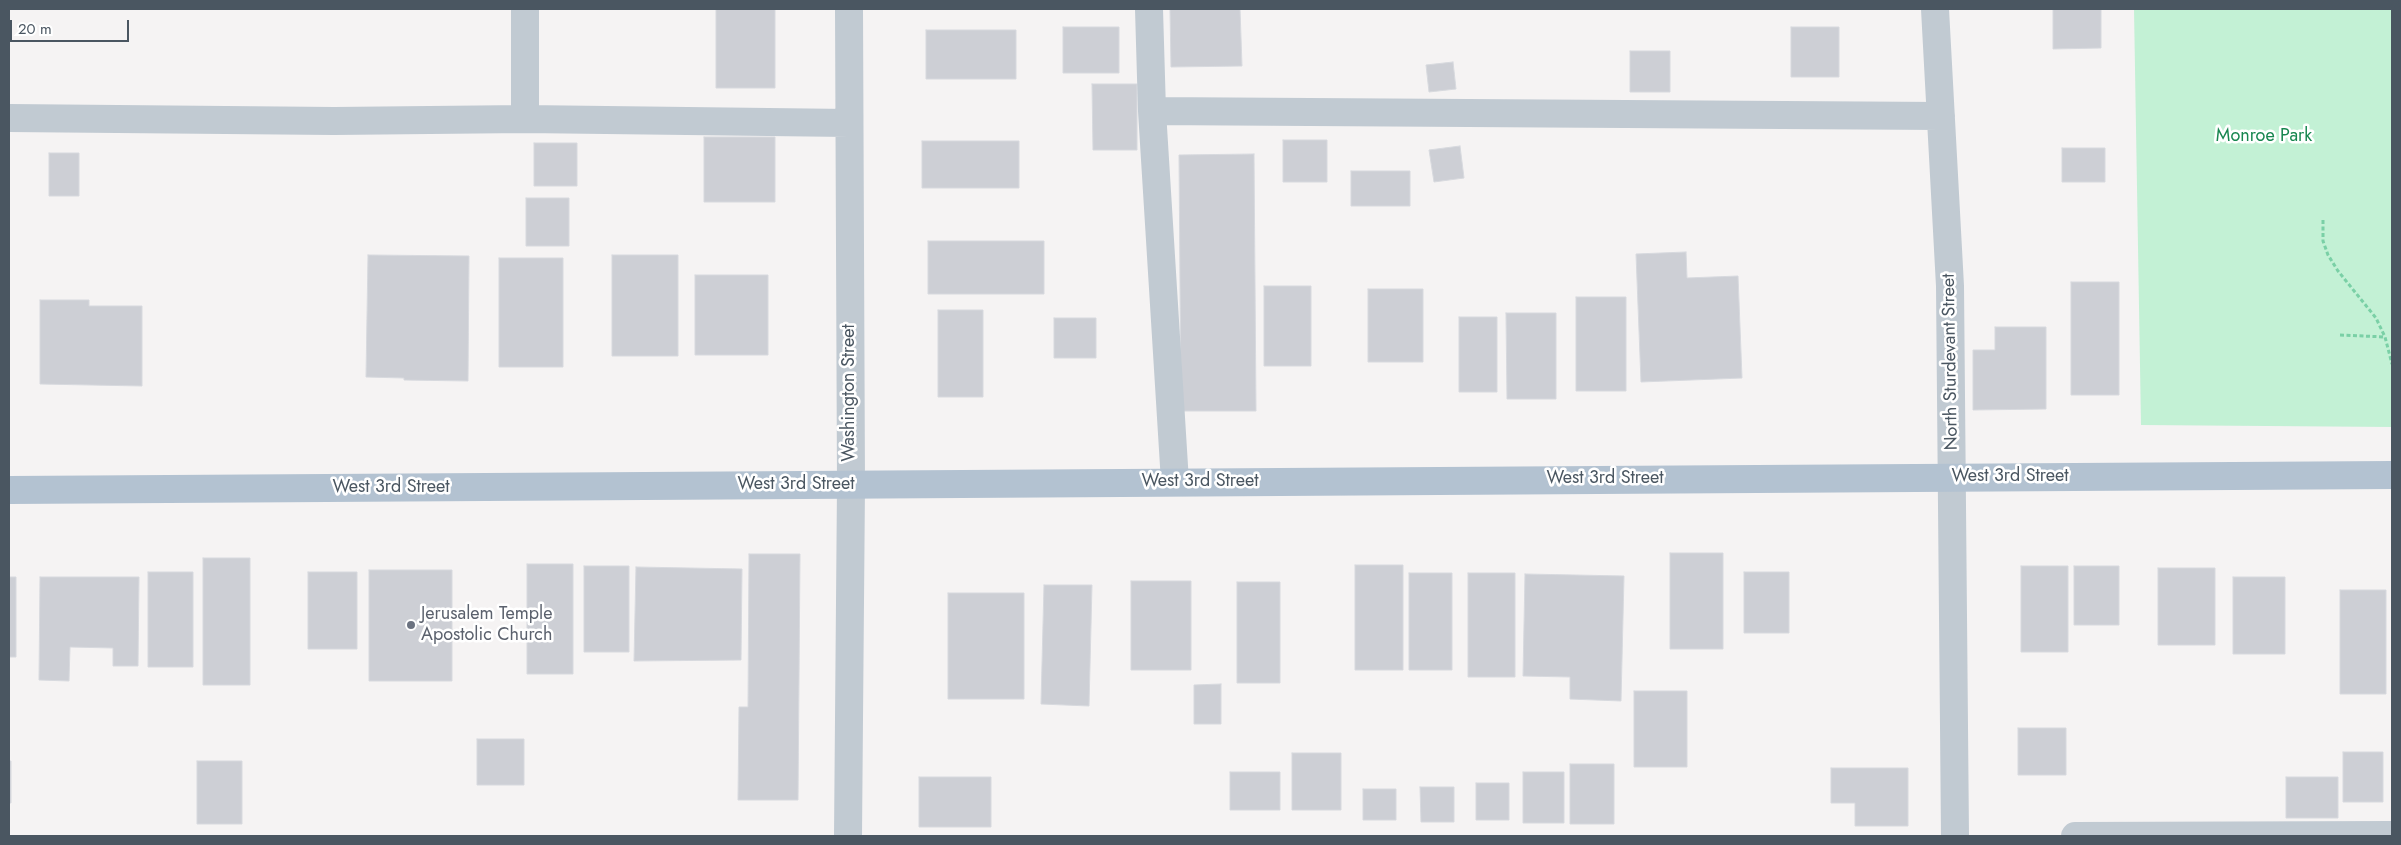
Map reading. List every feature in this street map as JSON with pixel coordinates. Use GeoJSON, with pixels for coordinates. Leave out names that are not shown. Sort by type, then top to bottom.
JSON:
{"type":"FeatureCollection","features":[{"type":"Feature","properties":{"kind":"main road","name":"West 3rd Street"},"geometry":{"type":"LineString","coordinates":[[9,490],[2392,475]]}},
{"type":"Feature","properties":{"kind":"street"},"geometry":{"type":"LineString","coordinates":[[525,9],[525,119]]}},
{"type":"Feature","properties":{"kind":"street","name":"Washington Street"},"geometry":{"type":"LineString","coordinates":[[848,836],[851,485],[849,9]]}},
{"type":"Feature","properties":{"kind":"street"},"geometry":{"type":"LineString","coordinates":[[1149,9],[1152,111],[1176,482]]}},
{"type":"Feature","properties":{"kind":"street","name":"North Sturdevant Street"},"geometry":{"type":"LineString","coordinates":[[1935,9],[1950,286],[1955,836]]}},
{"type":"Feature","properties":{"kind":"street"},"geometry":{"type":"LineString","coordinates":[[1152,111],[1941,116]]}},
{"type":"Feature","properties":{"kind":"street"},"geometry":{"type":"LineString","coordinates":[[9,118],[334,121],[525,119],[849,123]]}},
{"type":"Feature","properties":{"kind":"street"},"geometry":{"type":"LineString","coordinates":[[2076,836],[2392,835]]}},
{"type":"Feature","properties":{"kind":"path"},"geometry":{"type":"LineString","coordinates":[[2323,220],[2323,241],[2328,255],[2338,271],[2376,318],[2385,337],[2392,364]]}},
{"type":"Feature","properties":{"kind":"path"},"geometry":{"type":"LineString","coordinates":[[2340,335],[2385,337]]}},
{"type":"Feature","properties":{"kind":"green space","name":"Monroe Park"},"geometry":{"type":"Polygon","coordinates":[[[2134,9],[2392,9],[2392,427],[2141,425],[2134,9]]]}},
{"type":"Feature","properties":{"kind":"building"},"geometry":{"type":"Polygon","coordinates":[[[716,9],[775,9],[775,88],[716,88],[716,9]]]}},
{"type":"Feature","properties":{"kind":"building"},"geometry":{"type":"Polygon","coordinates":[[[1170,9],[1240,9],[1242,66],[1171,67],[1170,9]]]}},
{"type":"Feature","properties":{"kind":"building"},"geometry":{"type":"Polygon","coordinates":[[[2053,9],[2101,9],[2101,48],[2053,49],[2053,9]]]}},
{"type":"Feature","properties":{"kind":"building"},"geometry":{"type":"Polygon","coordinates":[[[1063,27],[1119,27],[1119,73],[1063,73],[1063,27]]]}},
{"type":"Feature","properties":{"kind":"building"},"geometry":{"type":"Polygon","coordinates":[[[1791,27],[1839,27],[1839,77],[1791,77],[1791,27]]]}},
{"type":"Feature","properties":{"kind":"building"},"geometry":{"type":"Polygon","coordinates":[[[926,30],[1016,30],[1016,79],[926,79],[926,30]]]}},
{"type":"Feature","properties":{"kind":"building"},"geometry":{"type":"Polygon","coordinates":[[[1630,51],[1670,51],[1670,92],[1630,92],[1630,51]]]}},
{"type":"Feature","properties":{"kind":"building"},"geometry":{"type":"Polygon","coordinates":[[[1453,62],[1456,89],[1429,92],[1426,65],[1453,62]]]}},
{"type":"Feature","properties":{"kind":"building"},"geometry":{"type":"Polygon","coordinates":[[[1092,84],[1137,84],[1137,150],[1093,150],[1092,84]]]}},
{"type":"Feature","properties":{"kind":"building"},"geometry":{"type":"Polygon","coordinates":[[[704,137],[775,137],[775,202],[704,202],[704,137]]]}},
{"type":"Feature","properties":{"kind":"building"},"geometry":{"type":"Polygon","coordinates":[[[1283,140],[1327,140],[1327,182],[1283,182],[1283,140]]]}},
{"type":"Feature","properties":{"kind":"building"},"geometry":{"type":"Polygon","coordinates":[[[922,141],[1019,141],[1019,188],[922,188],[922,141]]]}},
{"type":"Feature","properties":{"kind":"building"},"geometry":{"type":"Polygon","coordinates":[[[534,143],[577,143],[577,186],[534,186],[534,143]]]}},
{"type":"Feature","properties":{"kind":"building"},"geometry":{"type":"Polygon","coordinates":[[[1460,146],[1464,178],[1434,182],[1429,150],[1460,146]]]}},
{"type":"Feature","properties":{"kind":"building"},"geometry":{"type":"Polygon","coordinates":[[[2062,148],[2105,148],[2105,182],[2062,182],[2062,148]]]}},
{"type":"Feature","properties":{"kind":"building"},"geometry":{"type":"Polygon","coordinates":[[[49,153],[79,153],[79,196],[49,196],[49,153]]]}},
{"type":"Feature","properties":{"kind":"building"},"geometry":{"type":"Polygon","coordinates":[[[1254,154],[1256,411],[1181,411],[1179,155],[1254,154]]]}},
{"type":"Feature","properties":{"kind":"building"},"geometry":{"type":"Polygon","coordinates":[[[1351,171],[1410,171],[1410,206],[1351,206],[1351,171]]]}},
{"type":"Feature","properties":{"kind":"building"},"geometry":{"type":"Polygon","coordinates":[[[526,198],[569,198],[569,246],[526,246],[526,198]]]}},
{"type":"Feature","properties":{"kind":"building"},"geometry":{"type":"Polygon","coordinates":[[[928,241],[1044,241],[1044,294],[928,294],[928,241]]]}},
{"type":"Feature","properties":{"kind":"building"},"geometry":{"type":"Polygon","coordinates":[[[1686,252],[1687,278],[1738,276],[1742,378],[1641,382],[1636,254],[1686,252]]]}},
{"type":"Feature","properties":{"kind":"building"},"geometry":{"type":"Polygon","coordinates":[[[368,255],[469,256],[468,381],[404,380],[404,378],[366,377],[368,255]]]}},
{"type":"Feature","properties":{"kind":"building"},"geometry":{"type":"Polygon","coordinates":[[[612,255],[678,255],[678,356],[612,356],[612,255]]]}},
{"type":"Feature","properties":{"kind":"building"},"geometry":{"type":"Polygon","coordinates":[[[499,258],[563,258],[563,367],[499,367],[499,258]]]}},
{"type":"Feature","properties":{"kind":"building"},"geometry":{"type":"Polygon","coordinates":[[[695,275],[768,275],[768,355],[695,355],[695,275]]]}},
{"type":"Feature","properties":{"kind":"building"},"geometry":{"type":"Polygon","coordinates":[[[2071,282],[2119,282],[2119,395],[2071,395],[2071,282]]]}},
{"type":"Feature","properties":{"kind":"building"},"geometry":{"type":"Polygon","coordinates":[[[1264,286],[1311,286],[1311,366],[1264,366],[1264,286]]]}},
{"type":"Feature","properties":{"kind":"building"},"geometry":{"type":"Polygon","coordinates":[[[1368,289],[1423,289],[1423,362],[1368,362],[1368,289]]]}},
{"type":"Feature","properties":{"kind":"building"},"geometry":{"type":"Polygon","coordinates":[[[1576,297],[1626,297],[1626,391],[1576,391],[1576,297]]]}},
{"type":"Feature","properties":{"kind":"building"},"geometry":{"type":"Polygon","coordinates":[[[40,300],[89,300],[89,306],[142,306],[142,386],[40,384],[40,300]]]}},
{"type":"Feature","properties":{"kind":"building"},"geometry":{"type":"Polygon","coordinates":[[[938,310],[983,310],[983,397],[938,397],[938,310]]]}},
{"type":"Feature","properties":{"kind":"building"},"geometry":{"type":"Polygon","coordinates":[[[1506,313],[1556,313],[1556,399],[1507,399],[1506,313]]]}},
{"type":"Feature","properties":{"kind":"building"},"geometry":{"type":"Polygon","coordinates":[[[1459,317],[1497,317],[1497,392],[1459,392],[1459,317]]]}},
{"type":"Feature","properties":{"kind":"building"},"geometry":{"type":"Polygon","coordinates":[[[1054,318],[1096,318],[1096,358],[1054,358],[1054,318]]]}},
{"type":"Feature","properties":{"kind":"building"},"geometry":{"type":"Polygon","coordinates":[[[1995,327],[2046,327],[2046,409],[1973,410],[1973,350],[1995,350],[1995,327]]]}},
{"type":"Feature","properties":{"kind":"building"},"geometry":{"type":"Polygon","coordinates":[[[1670,553],[1723,553],[1723,649],[1670,649],[1670,553]]]}},
{"type":"Feature","properties":{"kind":"building"},"geometry":{"type":"Polygon","coordinates":[[[749,554],[800,554],[798,800],[738,800],[739,707],[748,707],[749,554]]]}},
{"type":"Feature","properties":{"kind":"building"},"geometry":{"type":"Polygon","coordinates":[[[203,558],[250,558],[250,685],[203,685],[203,558]]]}},
{"type":"Feature","properties":{"kind":"building"},"geometry":{"type":"Polygon","coordinates":[[[527,564],[573,564],[573,674],[527,674],[527,564]]]}},
{"type":"Feature","properties":{"kind":"building"},"geometry":{"type":"Polygon","coordinates":[[[1355,565],[1403,565],[1403,670],[1355,670],[1355,565]]]}},
{"type":"Feature","properties":{"kind":"building"},"geometry":{"type":"Polygon","coordinates":[[[584,566],[629,566],[629,652],[584,652],[584,566]]]}},
{"type":"Feature","properties":{"kind":"building"},"geometry":{"type":"Polygon","coordinates":[[[2021,566],[2068,566],[2068,652],[2021,652],[2021,566]]]}},
{"type":"Feature","properties":{"kind":"building"},"geometry":{"type":"Polygon","coordinates":[[[2074,566],[2119,566],[2119,625],[2074,625],[2074,566]]]}},
{"type":"Feature","properties":{"kind":"building"},"geometry":{"type":"Polygon","coordinates":[[[636,567],[742,569],[741,660],[634,661],[636,567]]]}},
{"type":"Feature","properties":{"kind":"building"},"geometry":{"type":"Polygon","coordinates":[[[2158,568],[2215,568],[2215,645],[2158,645],[2158,568]]]}},
{"type":"Feature","properties":{"kind":"building","name":"Jerusalem Temple Apostolic Church"},"geometry":{"type":"Polygon","coordinates":[[[369,570],[452,570],[452,681],[369,681],[369,570]]]}},
{"type":"Feature","properties":{"kind":"building"},"geometry":{"type":"Polygon","coordinates":[[[148,572],[193,572],[193,667],[148,667],[148,572]]]}},
{"type":"Feature","properties":{"kind":"building"},"geometry":{"type":"Polygon","coordinates":[[[308,572],[357,572],[357,649],[308,649],[308,572]]]}},
{"type":"Feature","properties":{"kind":"building"},"geometry":{"type":"Polygon","coordinates":[[[1744,572],[1789,572],[1789,633],[1744,633],[1744,572]]]}},
{"type":"Feature","properties":{"kind":"building"},"geometry":{"type":"Polygon","coordinates":[[[1409,573],[1452,573],[1452,670],[1409,670],[1409,573]]]}},
{"type":"Feature","properties":{"kind":"building"},"geometry":{"type":"Polygon","coordinates":[[[1468,573],[1515,573],[1515,677],[1468,677],[1468,573]]]}},
{"type":"Feature","properties":{"kind":"building"},"geometry":{"type":"Polygon","coordinates":[[[1525,574],[1624,576],[1621,701],[1570,699],[1570,677],[1523,676],[1525,574]]]}},
{"type":"Feature","properties":{"kind":"building"},"geometry":{"type":"Polygon","coordinates":[[[9,577],[16,577],[16,657],[9,657],[9,577]]]}},
{"type":"Feature","properties":{"kind":"building"},"geometry":{"type":"Polygon","coordinates":[[[40,577],[139,577],[138,666],[113,666],[113,648],[70,647],[69,681],[39,680],[40,577]]]}},
{"type":"Feature","properties":{"kind":"building"},"geometry":{"type":"Polygon","coordinates":[[[2233,577],[2285,577],[2285,654],[2233,654],[2233,577]]]}},
{"type":"Feature","properties":{"kind":"building"},"geometry":{"type":"Polygon","coordinates":[[[1131,581],[1191,581],[1191,670],[1131,670],[1131,581]]]}},
{"type":"Feature","properties":{"kind":"building"},"geometry":{"type":"Polygon","coordinates":[[[1237,582],[1280,582],[1280,683],[1237,683],[1237,582]]]}},
{"type":"Feature","properties":{"kind":"building"},"geometry":{"type":"Polygon","coordinates":[[[1044,585],[1092,585],[1089,706],[1041,704],[1044,585]]]}},
{"type":"Feature","properties":{"kind":"building"},"geometry":{"type":"Polygon","coordinates":[[[2340,590],[2386,590],[2386,694],[2340,694],[2340,590]]]}},
{"type":"Feature","properties":{"kind":"building"},"geometry":{"type":"Polygon","coordinates":[[[948,593],[1024,593],[1024,699],[948,699],[948,593]]]}},
{"type":"Feature","properties":{"kind":"building"},"geometry":{"type":"Polygon","coordinates":[[[1221,684],[1221,724],[1194,724],[1194,685],[1221,684]]]}},
{"type":"Feature","properties":{"kind":"building"},"geometry":{"type":"Polygon","coordinates":[[[1634,691],[1687,691],[1687,767],[1634,767],[1634,691]]]}},
{"type":"Feature","properties":{"kind":"building"},"geometry":{"type":"Polygon","coordinates":[[[2018,728],[2066,728],[2066,775],[2018,775],[2018,728]]]}},
{"type":"Feature","properties":{"kind":"building"},"geometry":{"type":"Polygon","coordinates":[[[477,739],[524,739],[524,785],[477,785],[477,739]]]}},
{"type":"Feature","properties":{"kind":"building"},"geometry":{"type":"Polygon","coordinates":[[[2343,752],[2383,752],[2383,802],[2343,802],[2343,752]]]}},
{"type":"Feature","properties":{"kind":"building"},"geometry":{"type":"Polygon","coordinates":[[[1292,753],[1341,753],[1341,810],[1292,810],[1292,753]]]}},
{"type":"Feature","properties":{"kind":"building"},"geometry":{"type":"Polygon","coordinates":[[[9,761],[11,761],[11,803],[9,803],[9,761]]]}},
{"type":"Feature","properties":{"kind":"building"},"geometry":{"type":"Polygon","coordinates":[[[197,761],[242,761],[242,824],[197,824],[197,761]]]}},
{"type":"Feature","properties":{"kind":"building"},"geometry":{"type":"Polygon","coordinates":[[[1570,764],[1614,764],[1614,824],[1570,824],[1570,764]]]}},
{"type":"Feature","properties":{"kind":"building"},"geometry":{"type":"Polygon","coordinates":[[[1831,768],[1908,768],[1908,826],[1855,826],[1855,803],[1831,803],[1831,768]]]}},
{"type":"Feature","properties":{"kind":"building"},"geometry":{"type":"Polygon","coordinates":[[[1230,772],[1280,772],[1280,810],[1230,810],[1230,772]]]}},
{"type":"Feature","properties":{"kind":"building"},"geometry":{"type":"Polygon","coordinates":[[[1523,772],[1564,772],[1564,823],[1523,823],[1523,772]]]}},
{"type":"Feature","properties":{"kind":"building"},"geometry":{"type":"Polygon","coordinates":[[[919,777],[991,777],[991,827],[919,827],[919,777]]]}},
{"type":"Feature","properties":{"kind":"building"},"geometry":{"type":"Polygon","coordinates":[[[2286,777],[2338,777],[2338,818],[2286,818],[2286,777]]]}},
{"type":"Feature","properties":{"kind":"building"},"geometry":{"type":"Polygon","coordinates":[[[1476,783],[1509,783],[1509,820],[1476,820],[1476,783]]]}},
{"type":"Feature","properties":{"kind":"building"},"geometry":{"type":"Polygon","coordinates":[[[1420,787],[1454,787],[1454,822],[1421,822],[1420,787]]]}},
{"type":"Feature","properties":{"kind":"building"},"geometry":{"type":"Polygon","coordinates":[[[1363,789],[1396,789],[1396,820],[1363,820],[1363,789]]]}},
{"type":"Feature","properties":{"kind":"place","name":"Jerusalem Temple Apostolic Church"},"geometry":{"type":"Point","coordinates":[411,625]}}]}
